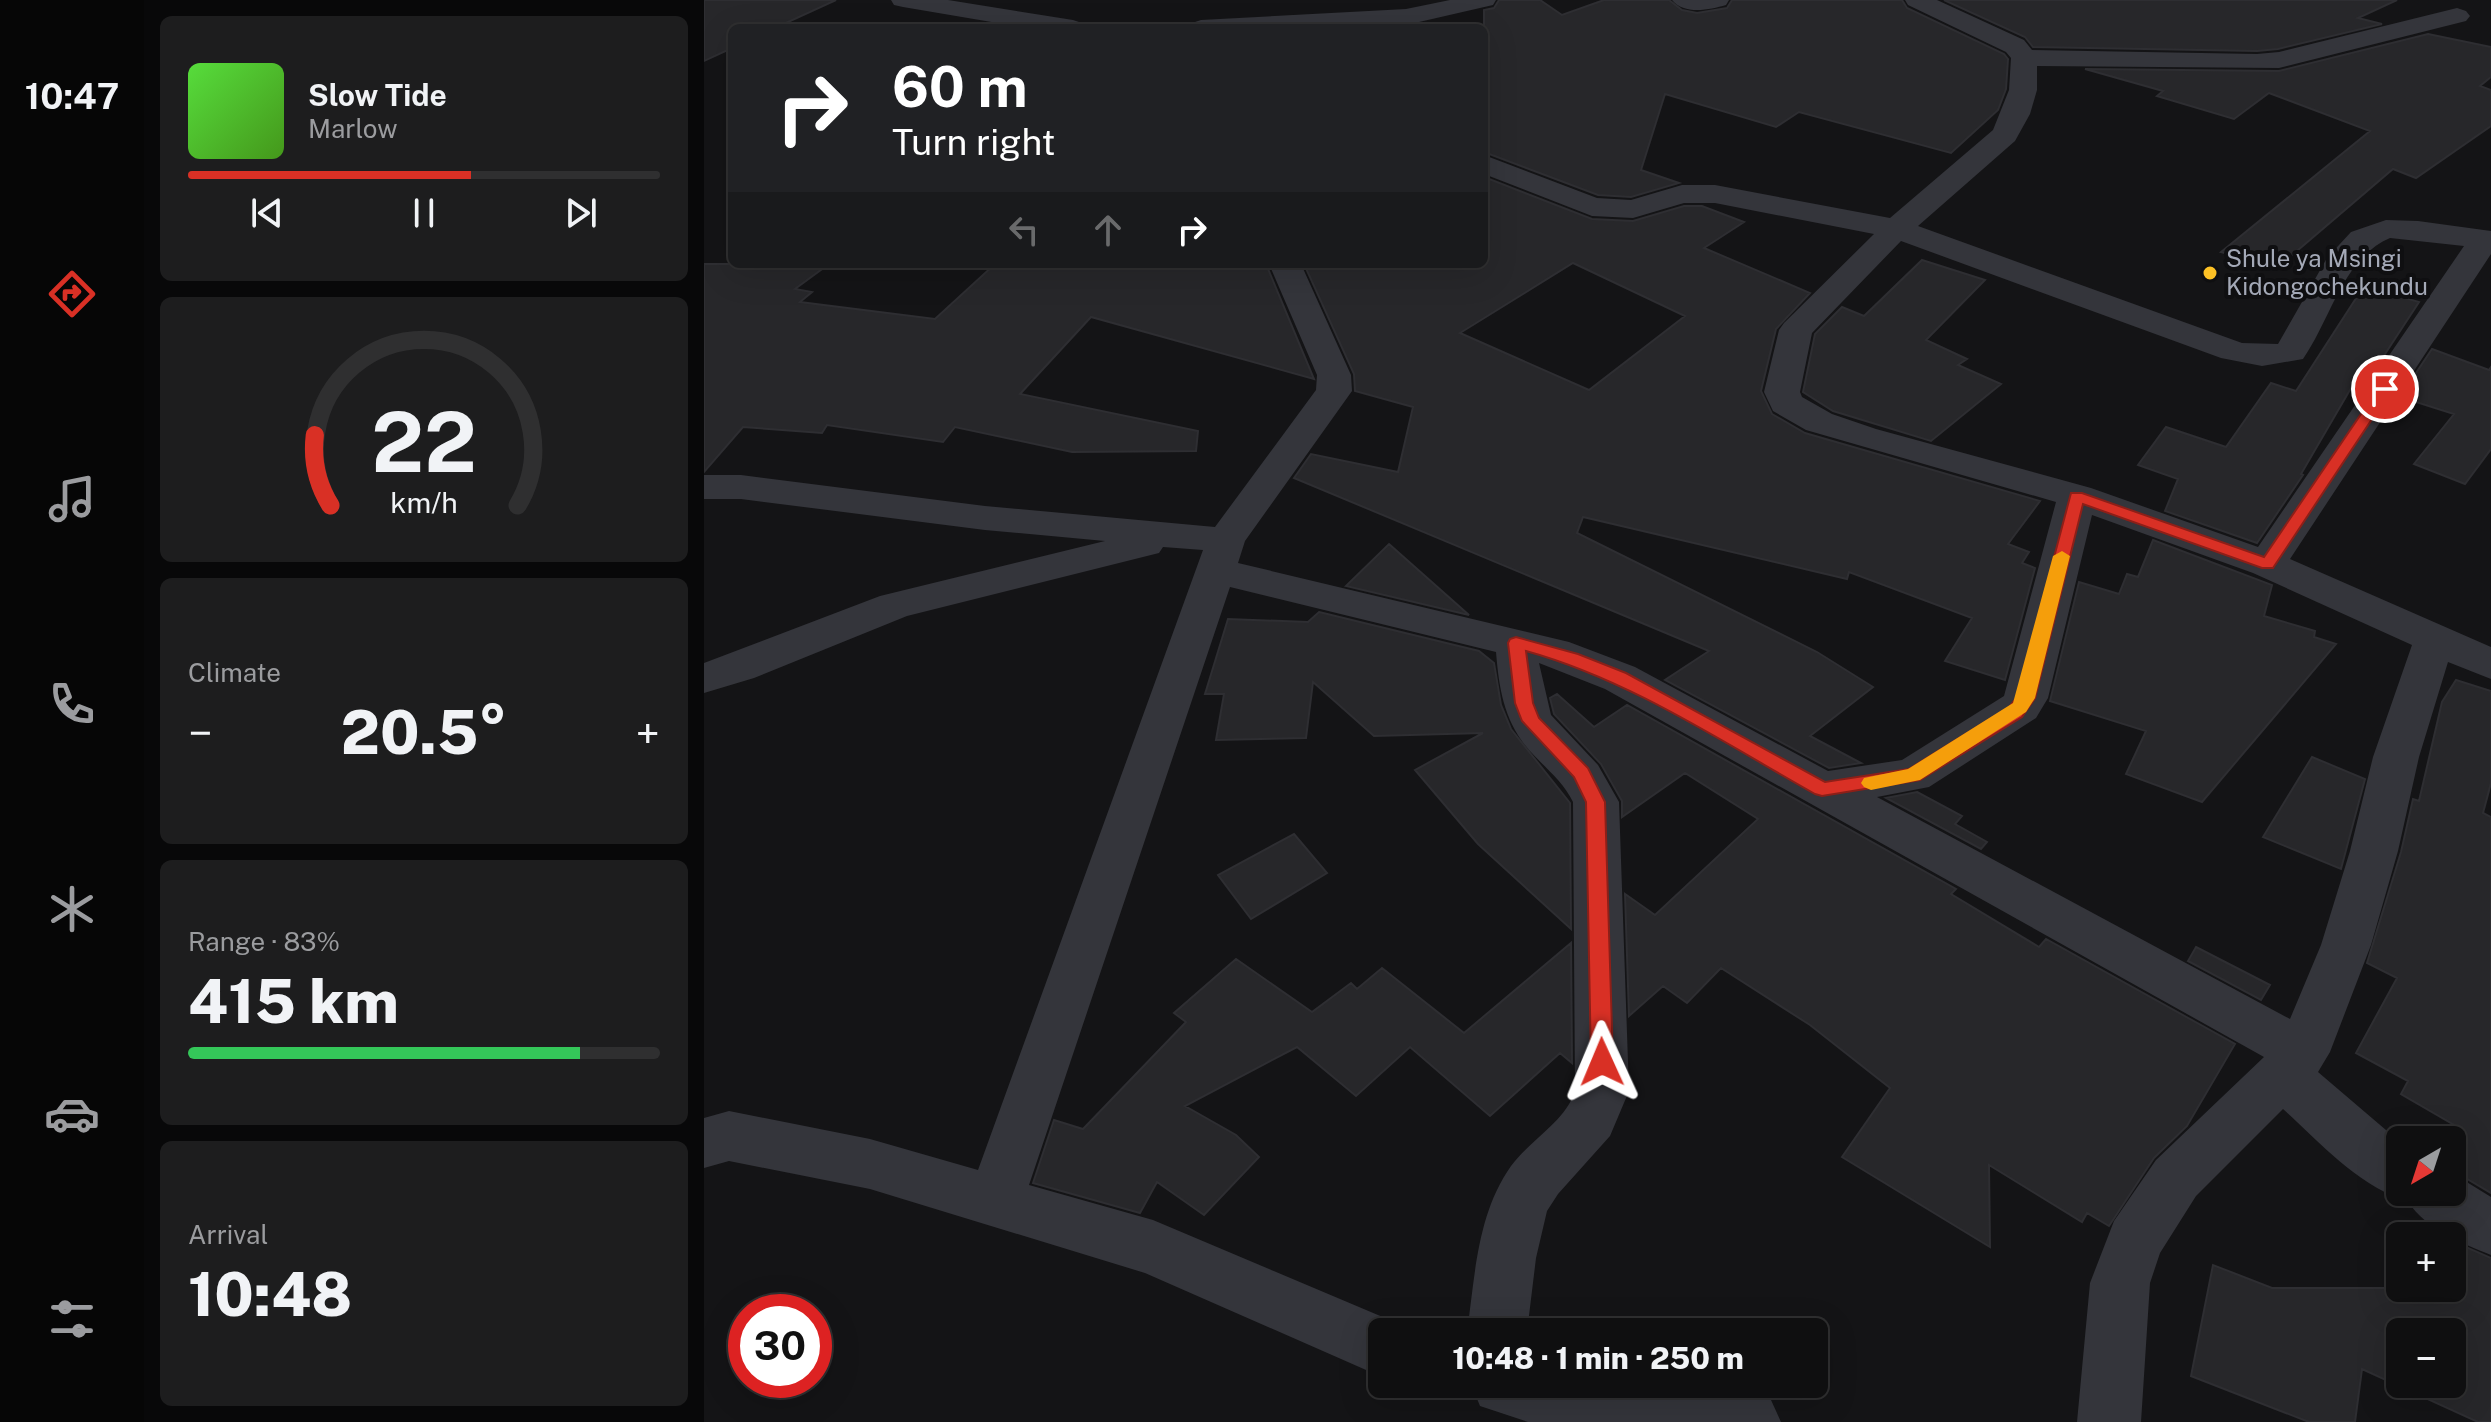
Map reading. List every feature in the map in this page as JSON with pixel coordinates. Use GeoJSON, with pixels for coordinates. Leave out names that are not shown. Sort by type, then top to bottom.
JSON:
{"type":"FeatureCollection","features":[{"type":"Feature","properties":{"kind":"street"},"geometry":{"type":"LineString","coordinates":[[903,0],[939,3],[1053,24]]}},
{"type":"Feature","properties":{"kind":"street"},"geometry":{"type":"LineString","coordinates":[[1276,24],[1406,17],[1484,0]]}},
{"type":"Feature","properties":{"kind":"street"},"geometry":{"type":"LineString","coordinates":[[1684,0],[1702,3],[1717,0]]}},
{"type":"Feature","properties":{"kind":"street"},"geometry":{"type":"LineString","coordinates":[[1917,0],[2015,46],[2024,58],[2023,90],[2016,114],[2005,135],[1896,229],[1796,330],[1782,392],[1786,403],[1798,413],[1863,437],[2077,496],[2267,564],[2491,664]]}},
{"type":"Feature","properties":{"kind":"street"},"geometry":{"type":"LineString","coordinates":[[2024,58],[2257,62],[2468,20],[2413,4]]}},
{"type":"Feature","properties":{"kind":"street"},"geometry":{"type":"LineString","coordinates":[[1488,166],[1592,207],[1633,209],[1682,194],[1715,194],[1896,229],[2233,351],[2273,357],[2291,352],[2343,258],[2362,239],[2386,229],[2418,230],[2488,240],[2267,564]]}},
{"type":"Feature","properties":{"kind":"street"},"geometry":{"type":"LineString","coordinates":[[995,1201],[1220,555],[1334,391],[1334,375],[1287,268]]}},
{"type":"Feature","properties":{"kind":"street"},"geometry":{"type":"LineString","coordinates":[[704,487],[741,487],[985,518],[1180,535],[1220,555],[1566,656],[1620,678],[1822,789],[2293,1063],[2377,1158],[2386,1164]]}},
{"type":"Feature","properties":{"kind":"street"},"geometry":{"type":"LineString","coordinates":[[1822,789],[1913,775],[2020,707],[2026,698],[2077,496]]}},
{"type":"Feature","properties":{"kind":"street"},"geometry":{"type":"LineString","coordinates":[[704,678],[739,668],[895,606],[1180,535]]}},
{"type":"Feature","properties":{"kind":"street"},"geometry":{"type":"LineString","coordinates":[[2109,1422],[2120,1283],[2135,1240],[2176,1178],[2293,1063],[2346,945],[2374,851],[2396,757],[2435,638]]}},
{"type":"Feature","properties":{"kind":"street"},"geometry":{"type":"LineString","coordinates":[[1499,1318],[1510,1241],[1528,1189],[1593,1116],[1602,1091],[1596,802],[1582,773],[1531,721],[1524,703],[1516,643]]}},
{"type":"Feature","properties":{"kind":"street"},"geometry":{"type":"LineString","coordinates":[[704,1143],[729,1136],[870,1164],[1153,1248],[1368,1341]]}},
{"type":"Feature","properties":{"kind":"street"},"geometry":{"type":"LineString","coordinates":[[2455,1206],[2491,1228]]}},
{"type":"Feature","properties":{"kind":"street"},"geometry":{"type":"LineString","coordinates":[[1555,1398],[1578,1404],[1749,1422]]}},
{"type":"Feature","properties":{"kind":"building"},"geometry":{"type":"Polygon","coordinates":[[[704,0],[836,0],[784,24],[728,24],[728,50],[704,61],[704,0]]]}},
{"type":"Feature","properties":{"kind":"building"},"geometry":{"type":"Polygon","coordinates":[[[1499,0],[1540,0],[1562,15],[1604,0],[1669,0],[1682,10],[1697,13],[1727,8],[1732,0],[1902,0],[1907,8],[2004,54],[2008,59],[2006,89],[1998,110],[1951,153],[1799,112],[1776,127],[1665,94],[1641,170],[1679,183],[1631,197],[1598,195],[1488,154],[1488,24],[1484,24],[1484,10],[1494,8],[1499,0]]]}},
{"type":"Feature","properties":{"kind":"building"},"geometry":{"type":"Polygon","coordinates":[[[1944,0],[2397,0],[2358,18],[2382,24],[2278,49],[2257,51],[2033,47],[2025,37],[1944,0]]]}},
{"type":"Feature","properties":{"kind":"building"},"geometry":{"type":"Polygon","coordinates":[[[2428,34],[2491,47],[2491,77],[2480,86],[2491,90],[2491,126],[2416,178],[2393,169],[2277,268],[2221,252],[2370,131],[2269,93],[2234,119],[2157,96],[2163,91],[2085,69],[2279,71],[2428,34]]]}},
{"type":"Feature","properties":{"kind":"building"},"geometry":{"type":"Polygon","coordinates":[[[1488,179],[1592,219],[1633,221],[1684,206],[1702,206],[1744,222],[1704,248],[1810,293],[1776,329],[1761,391],[1772,414],[1805,433],[2040,501],[2008,544],[2029,552],[2022,563],[2035,568],[2005,680],[1945,661],[1972,618],[1849,572],[1847,579],[1583,517],[1577,533],[1817,652],[1873,687],[1810,736],[1861,763],[1829,768],[1665,680],[1709,651],[1294,478],[1311,454],[1398,472],[1413,407],[1355,391],[1354,374],[1306,268],[1488,268],[1488,179]],[[1573,263],[1460,333],[1589,390],[1685,316],[1573,263]]]}},
{"type":"Feature","properties":{"kind":"building"},"geometry":{"type":"Polygon","coordinates":[[[1922,260],[1985,280],[1926,340],[1967,359],[1958,365],[2001,384],[1931,441],[1833,411],[1803,392],[1815,334],[1842,307],[1864,316],[1922,260]]]}},
{"type":"Feature","properties":{"kind":"building"},"geometry":{"type":"Polygon","coordinates":[[[704,264],[728,264],[728,268],[824,268],[795,289],[812,292],[800,302],[935,319],[991,268],[1268,268],[1314,379],[1091,317],[1020,394],[1198,431],[1196,451],[1072,452],[955,427],[943,442],[827,425],[822,433],[743,427],[704,472],[704,264]]]}},
{"type":"Feature","properties":{"kind":"building"},"geometry":{"type":"Polygon","coordinates":[[[2364,286],[2419,302],[2364,386],[2354,383],[2303,475],[2257,543],[2165,511],[2178,479],[2138,465],[2166,427],[2226,447],[2271,383],[2296,391],[2364,286]]]}},
{"type":"Feature","properties":{"kind":"building"},"geometry":{"type":"Polygon","coordinates":[[[2432,349],[2489,370],[2491,367],[2491,449],[2465,484],[2414,464],[2454,414],[2400,397],[2432,349]]]}},
{"type":"Feature","properties":{"kind":"building"},"geometry":{"type":"Polygon","coordinates":[[[2153,540],[2272,585],[2264,616],[2315,631],[2314,637],[2336,644],[2202,802],[2126,774],[2146,731],[2050,701],[2079,582],[2119,594],[2127,574],[2138,577],[2153,540]]]}},
{"type":"Feature","properties":{"kind":"building"},"geometry":{"type":"Polygon","coordinates":[[[1389,544],[1469,615],[1346,586],[1389,544]]]}},
{"type":"Feature","properties":{"kind":"building"},"geometry":{"type":"Polygon","coordinates":[[[1319,612],[1479,651],[1494,663],[1501,705],[1511,729],[1570,803],[1571,929],[1478,844],[1415,770],[1483,733],[1374,736],[1313,682],[1306,738],[1216,740],[1224,694],[1205,694],[1228,619],[1308,622],[1319,612]]]}},
{"type":"Feature","properties":{"kind":"building"},"geometry":{"type":"Polygon","coordinates":[[[2456,680],[2491,691],[2491,783],[2483,813],[2491,817],[2491,1193],[2466,1178],[2466,1126],[2456,1126],[2401,1094],[2408,1081],[2356,1053],[2397,978],[2367,963],[2401,852],[2413,799],[2419,801],[2442,702],[2456,680]]]}},
{"type":"Feature","properties":{"kind":"building"},"geometry":{"type":"Polygon","coordinates":[[[1557,694],[1594,727],[1627,705],[1956,889],[1951,894],[2039,947],[2046,939],[2235,1044],[2187,1126],[2154,1158],[2109,1226],[2087,1213],[2082,1222],[1989,1165],[1990,1247],[1842,1157],[1890,1088],[1810,1025],[1721,968],[1687,1003],[1663,986],[1629,1016],[1625,894],[1655,915],[1758,819],[1685,773],[1622,817],[1622,801],[1601,764],[1554,714],[1550,698],[1557,694]]]}},
{"type":"Feature","properties":{"kind":"building"},"geometry":{"type":"Polygon","coordinates":[[[2312,757],[2365,779],[2341,869],[2263,837],[2312,757]]]}},
{"type":"Feature","properties":{"kind":"building"},"geometry":{"type":"Polygon","coordinates":[[[1917,792],[1962,816],[1955,824],[1987,842],[1981,849],[1886,798],[1917,792]]]}},
{"type":"Feature","properties":{"kind":"building"},"geometry":{"type":"Polygon","coordinates":[[[1294,834],[1327,873],[1251,919],[1218,875],[1294,834]]]}},
{"type":"Feature","properties":{"kind":"building"},"geometry":{"type":"Polygon","coordinates":[[[1571,943],[1572,1063],[1560,1053],[1490,1116],[1410,1047],[1356,1096],[1297,1047],[1185,1106],[1236,1135],[1259,1157],[1204,1215],[1157,1182],[1140,1213],[1033,1183],[1054,1120],[1083,1129],[1186,1022],[1174,1013],[1236,959],[1312,1012],[1351,983],[1357,989],[1382,968],[1464,1033],[1571,943]]]}},
{"type":"Feature","properties":{"kind":"building"},"geometry":{"type":"Polygon","coordinates":[[[2196,947],[2270,985],[2261,1000],[2188,961],[2196,947]]]}},
{"type":"Feature","properties":{"kind":"building"},"geometry":{"type":"Polygon","coordinates":[[[2466,1247],[2491,1258],[2491,1422],[2478,1422],[2425,1398],[2466,1398],[2466,1318],[2386,1318],[2386,1380],[2362,1369],[2355,1422],[2309,1422],[2191,1376],[2213,1265],[2272,1288],[2386,1288],[2386,1302],[2466,1302],[2466,1247]]]}},
{"type":"Feature","properties":{"kind":"slow traffic"},"geometry":{"type":"LineString","coordinates":[[1871,783],[1913,775],[2016,712],[2026,698],[2062,556]]}},
{"type":"Feature","properties":{"kind":"place","name":"Shule ya Msingi Kidongochekundu"},"geometry":{"type":"Point","coordinates":[2210,273]}},
{"type":"Feature","properties":{"kind":"route"},"geometry":{"type":"LineString","coordinates":[[1602,1062],[1596,802],[1582,773],[1531,721],[1524,703],[1516,643],[1590,664],[1620,678],[1822,789],[1903,778],[1913,775],[2016,712],[2026,698],[2077,496],[2267,564],[2385,389]]}}]}
